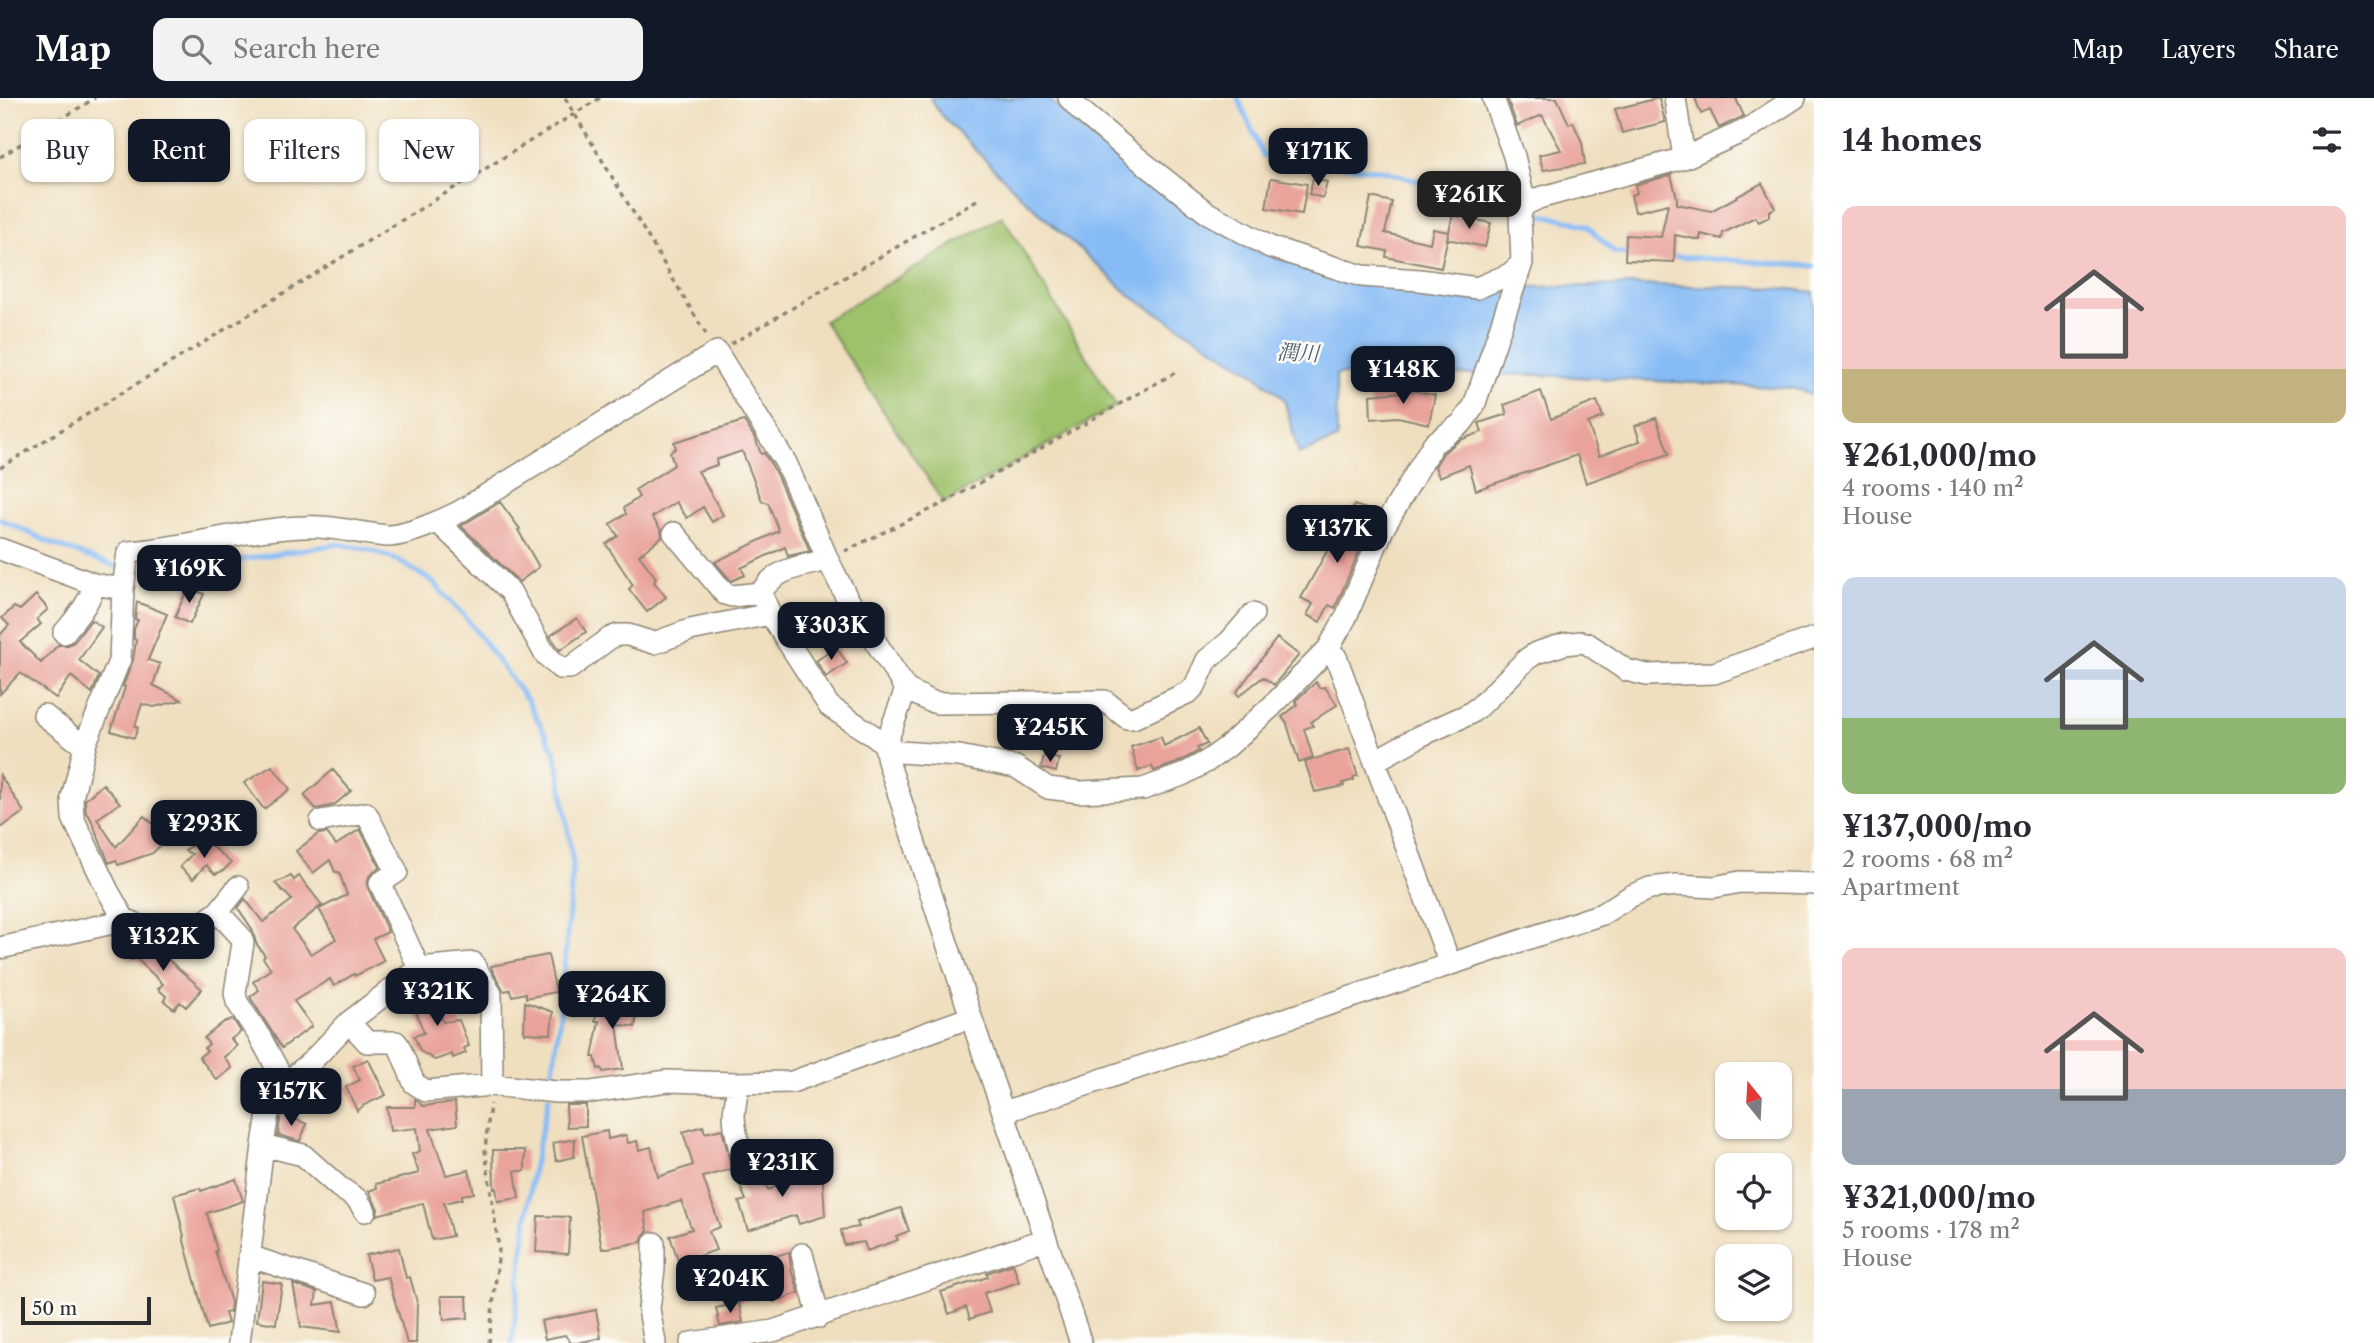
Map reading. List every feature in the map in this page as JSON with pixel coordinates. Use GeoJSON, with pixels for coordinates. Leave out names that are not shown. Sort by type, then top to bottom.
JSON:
{"type":"FeatureCollection","features":[{"type":"Feature","properties":{"kind":"street"},"geometry":{"type":"LineString","coordinates":[[1069,98],[1100,127],[1206,212],[1270,247],[1362,276],[1477,288],[1519,273]]}},
{"type":"Feature","properties":{"kind":"street"},"geometry":{"type":"LineString","coordinates":[[828,560],[781,572],[761,593],[770,614],[829,706],[885,746],[900,752],[959,756],[1016,767],[1048,788],[1080,792],[1143,789],[1182,775],[1227,747],[1328,649],[1346,617],[1383,529],[1433,444],[1462,423],[1475,407],[1519,273],[1520,215],[1524,205],[1514,156],[1493,98]]}},
{"type":"Feature","properties":{"kind":"street"},"geometry":{"type":"LineString","coordinates":[[1675,98],[1684,158]]}},
{"type":"Feature","properties":{"kind":"street"},"geometry":{"type":"LineString","coordinates":[[1524,205],[1539,198],[1684,158],[1746,130],[1795,98]]}},
{"type":"Feature","properties":{"kind":"street"},"geometry":{"type":"LineString","coordinates":[[239,887],[218,912],[173,944],[167,945],[124,919],[73,818],[72,798],[86,742],[120,659],[128,552],[302,527],[391,536],[438,522],[459,512],[717,352],[786,463],[828,560],[861,621],[906,689],[938,704],[1105,701],[1127,718],[1133,718],[1189,692],[1207,660],[1228,642],[1253,614]]}},
{"type":"Feature","properties":{"kind":"street"},"geometry":{"type":"LineString","coordinates":[[438,522],[510,592],[545,654],[560,668],[570,668],[618,635],[628,635],[654,643],[690,630],[770,614]]}},
{"type":"Feature","properties":{"kind":"street"},"geometry":{"type":"LineString","coordinates":[[674,533],[725,594],[732,596],[761,593]]}},
{"type":"Feature","properties":{"kind":"street"},"geometry":{"type":"LineString","coordinates":[[0,549],[94,584],[124,585]]}},
{"type":"Feature","properties":{"kind":"street"},"geometry":{"type":"LineString","coordinates":[[64,633],[76,618],[94,584]]}},
{"type":"Feature","properties":{"kind":"street"},"geometry":{"type":"LineString","coordinates":[[1375,761],[1420,736],[1469,714],[1527,659],[1536,653],[1565,644],[1588,644],[1626,670],[1647,675],[1714,673],[1814,638]]}},
{"type":"Feature","properties":{"kind":"street"},"geometry":{"type":"LineString","coordinates":[[1328,649],[1336,657],[1450,964]]}},
{"type":"Feature","properties":{"kind":"street"},"geometry":{"type":"LineString","coordinates":[[906,689],[885,746],[888,761],[971,1017],[1082,1343]]}},
{"type":"Feature","properties":{"kind":"street"},"geometry":{"type":"LineString","coordinates":[[44,715],[76,740],[86,742]]}},
{"type":"Feature","properties":{"kind":"street"},"geometry":{"type":"LineString","coordinates":[[321,821],[366,813],[397,872],[380,883],[419,968]]}},
{"type":"Feature","properties":{"kind":"street"},"geometry":{"type":"LineString","coordinates":[[1004,1112],[1602,914],[1650,888],[1676,885],[1714,887],[1740,882],[1814,884]]}},
{"type":"Feature","properties":{"kind":"street"},"geometry":{"type":"LineString","coordinates":[[218,912],[241,937],[243,943],[235,993],[237,1002],[285,1083]]}},
{"type":"Feature","properties":{"kind":"street"},"geometry":{"type":"LineString","coordinates":[[0,948],[124,919]]}},
{"type":"Feature","properties":{"kind":"street"},"geometry":{"type":"LineString","coordinates":[[239,1343],[263,1145],[273,1094],[312,1061],[349,1021],[419,968],[473,963],[491,994],[492,1085]]}},
{"type":"Feature","properties":{"kind":"street"},"geometry":{"type":"LineString","coordinates":[[349,1021],[367,1042],[396,1042],[414,1083],[426,1091],[492,1085],[556,1092],[591,1092],[667,1081],[792,1082],[971,1017]]}},
{"type":"Feature","properties":{"kind":"street"},"geometry":{"type":"LineString","coordinates":[[737,1083],[734,1113],[743,1161]]}},
{"type":"Feature","properties":{"kind":"street"},"geometry":{"type":"LineString","coordinates":[[263,1145],[303,1155],[357,1199],[365,1211]]}},
{"type":"Feature","properties":{"kind":"street"},"geometry":{"type":"LineString","coordinates":[[691,1343],[773,1331],[1046,1239]]}},
{"type":"Feature","properties":{"kind":"street"},"geometry":{"type":"LineString","coordinates":[[654,1243],[649,1309],[655,1343]]}},
{"type":"Feature","properties":{"kind":"street"},"geometry":{"type":"LineString","coordinates":[[802,1254],[819,1317]]}},
{"type":"Feature","properties":{"kind":"street"},"geometry":{"type":"LineString","coordinates":[[249,1256],[364,1294]]}},
{"type":"Feature","properties":{"kind":"path"},"geometry":{"type":"LineString","coordinates":[[0,157],[95,98]]}},
{"type":"Feature","properties":{"kind":"path"},"geometry":{"type":"LineString","coordinates":[[565,98],[717,352],[977,200]]}},
{"type":"Feature","properties":{"kind":"path"},"geometry":{"type":"LineString","coordinates":[[0,468],[600,98]]}},
{"type":"Feature","properties":{"kind":"path"},"geometry":{"type":"LineString","coordinates":[[828,560],[944,503],[1178,371]]}},
{"type":"Feature","properties":{"kind":"path"},"geometry":{"type":"LineString","coordinates":[[489,1343],[499,1249],[485,1150],[492,1085]]}},
{"type":"Feature","properties":{"kind":"green space"},"geometry":{"type":"Polygon","coordinates":[[[1002,216],[1116,406],[944,503],[824,321],[1002,216]]]}},
{"type":"Feature","properties":{"kind":"water","name":"潤川"},"geometry":{"type":"Polygon","coordinates":[[[930,98],[1048,98],[1095,142],[1172,201],[1258,252],[1477,288],[1641,285],[1780,288],[1814,292],[1814,395],[1792,388],[1537,375],[1336,374],[1337,439],[1299,454],[1284,399],[1253,373],[1132,297],[1022,197],[941,115],[930,98]]]}},
{"type":"Feature","properties":{"kind":"building"},"geometry":{"type":"Polygon","coordinates":[[[1507,98],[1557,98],[1569,124],[1573,122],[1582,142],[1585,164],[1543,170],[1539,155],[1561,150],[1542,115],[1517,126],[1507,98]]]}},
{"type":"Feature","properties":{"kind":"building"},"geometry":{"type":"Polygon","coordinates":[[[1659,98],[1665,122],[1622,133],[1615,109],[1659,98]]]}},
{"type":"Feature","properties":{"kind":"building"},"geometry":{"type":"Polygon","coordinates":[[[1695,98],[1738,98],[1736,99],[1744,116],[1719,128],[1710,110],[1701,114],[1695,98]]]}},
{"type":"Feature","properties":{"kind":"building"},"geometry":{"type":"Polygon","coordinates":[[[1671,175],[1677,204],[1711,211],[1762,183],[1775,208],[1769,211],[1769,217],[1759,222],[1755,217],[1723,233],[1722,239],[1701,234],[1700,240],[1675,235],[1674,262],[1625,260],[1626,235],[1661,237],[1668,204],[1635,212],[1631,195],[1637,193],[1635,185],[1671,175]]]}},
{"type":"Feature","properties":{"kind":"building"},"geometry":{"type":"Polygon","coordinates":[[[1271,178],[1307,184],[1302,214],[1266,208],[1271,178]]]}},
{"type":"Feature","properties":{"kind":"building"},"geometry":{"type":"Polygon","coordinates":[[[1313,179],[1327,182],[1323,198],[1309,194],[1313,179]]]}},
{"type":"Feature","properties":{"kind":"building"},"geometry":{"type":"Polygon","coordinates":[[[1371,197],[1392,202],[1385,233],[1430,243],[1433,229],[1449,232],[1441,268],[1386,257],[1387,251],[1361,246],[1371,197]]]}},
{"type":"Feature","properties":{"kind":"building"},"geometry":{"type":"Polygon","coordinates":[[[1453,215],[1491,223],[1485,247],[1447,239],[1453,215]]]}},
{"type":"Feature","properties":{"kind":"building"},"geometry":{"type":"Polygon","coordinates":[[[1414,391],[1435,395],[1429,424],[1398,417],[1371,419],[1370,395],[1414,391]]]}},
{"type":"Feature","properties":{"kind":"building"},"geometry":{"type":"Polygon","coordinates":[[[1541,391],[1551,419],[1597,401],[1603,417],[1588,423],[1599,456],[1640,441],[1635,426],[1656,418],[1669,454],[1586,483],[1577,455],[1476,490],[1469,465],[1439,477],[1435,466],[1443,453],[1460,440],[1482,432],[1479,423],[1507,414],[1504,405],[1541,391]]]}},
{"type":"Feature","properties":{"kind":"building"},"geometry":{"type":"Polygon","coordinates":[[[744,421],[761,454],[764,453],[774,469],[810,551],[788,556],[785,547],[741,568],[745,575],[731,581],[715,562],[779,531],[768,503],[762,501],[742,451],[716,460],[717,465],[698,471],[723,515],[712,522],[703,507],[687,518],[676,502],[652,517],[661,530],[662,537],[639,555],[666,597],[647,612],[629,589],[633,585],[606,544],[618,536],[610,524],[626,514],[624,508],[639,497],[635,490],[674,465],[670,452],[676,448],[674,442],[744,421]]]}},
{"type":"Feature","properties":{"kind":"building"},"geometry":{"type":"Polygon","coordinates":[[[500,502],[520,529],[518,530],[539,567],[519,582],[461,526],[500,502]]]}},
{"type":"Feature","properties":{"kind":"building"},"geometry":{"type":"Polygon","coordinates":[[[1354,505],[1372,511],[1361,547],[1335,608],[1329,605],[1320,622],[1307,615],[1313,604],[1301,598],[1337,533],[1343,537],[1354,505]]]}},
{"type":"Feature","properties":{"kind":"building"},"geometry":{"type":"Polygon","coordinates":[[[188,587],[204,594],[190,624],[175,617],[188,587]]]}},
{"type":"Feature","properties":{"kind":"building"},"geometry":{"type":"Polygon","coordinates":[[[36,595],[48,609],[37,619],[41,624],[20,642],[41,663],[58,645],[74,642],[91,620],[102,627],[79,660],[99,676],[92,693],[71,676],[56,698],[20,673],[0,694],[0,635],[9,625],[2,618],[14,607],[20,610],[36,595]]]}},
{"type":"Feature","properties":{"kind":"building"},"geometry":{"type":"Polygon","coordinates":[[[137,602],[167,614],[148,660],[160,664],[153,685],[182,700],[154,707],[142,704],[134,738],[111,731],[133,660],[136,640],[134,629],[138,620],[135,619],[137,602]]]}},
{"type":"Feature","properties":{"kind":"building"},"geometry":{"type":"Polygon","coordinates":[[[577,618],[586,632],[560,650],[550,636],[577,618]]]}},
{"type":"Feature","properties":{"kind":"building"},"geometry":{"type":"Polygon","coordinates":[[[1277,638],[1299,655],[1274,685],[1263,677],[1239,696],[1236,693],[1277,638]]]}},
{"type":"Feature","properties":{"kind":"building"},"geometry":{"type":"Polygon","coordinates":[[[836,647],[847,663],[826,677],[816,661],[836,647]]]}},
{"type":"Feature","properties":{"kind":"building"},"geometry":{"type":"Polygon","coordinates":[[[1316,682],[1319,688],[1325,687],[1337,705],[1311,722],[1313,726],[1304,729],[1313,758],[1299,763],[1287,724],[1282,717],[1297,705],[1296,700],[1316,682]]]}},
{"type":"Feature","properties":{"kind":"building"},"geometry":{"type":"Polygon","coordinates":[[[1199,728],[1207,744],[1197,748],[1199,751],[1154,771],[1152,766],[1138,771],[1131,747],[1161,737],[1164,746],[1199,728]]]}},
{"type":"Feature","properties":{"kind":"building"},"geometry":{"type":"Polygon","coordinates":[[[1349,749],[1358,776],[1343,783],[1344,786],[1315,792],[1305,762],[1349,749]]]}},
{"type":"Feature","properties":{"kind":"building"},"geometry":{"type":"Polygon","coordinates":[[[1044,756],[1059,759],[1056,772],[1041,768],[1044,756]]]}},
{"type":"Feature","properties":{"kind":"building"},"geometry":{"type":"Polygon","coordinates":[[[272,766],[290,789],[264,809],[244,783],[272,766]]]}},
{"type":"Feature","properties":{"kind":"building"},"geometry":{"type":"Polygon","coordinates":[[[333,770],[351,791],[334,805],[316,809],[304,795],[333,770]]]}},
{"type":"Feature","properties":{"kind":"building"},"geometry":{"type":"Polygon","coordinates":[[[0,775],[24,812],[0,828],[0,775]]]}},
{"type":"Feature","properties":{"kind":"building"},"geometry":{"type":"Polygon","coordinates":[[[103,784],[120,803],[97,819],[116,847],[144,816],[168,837],[153,853],[118,865],[116,860],[109,863],[86,813],[85,800],[103,784]]]}},
{"type":"Feature","properties":{"kind":"building"},"geometry":{"type":"Polygon","coordinates":[[[235,813],[254,835],[242,845],[205,840],[235,813]]]}},
{"type":"Feature","properties":{"kind":"building"},"geometry":{"type":"Polygon","coordinates":[[[360,829],[380,867],[369,876],[367,886],[388,932],[373,939],[384,961],[334,986],[330,979],[294,1001],[312,1026],[282,1048],[250,997],[259,990],[253,982],[271,969],[263,958],[265,956],[256,943],[252,929],[238,908],[245,899],[263,922],[292,900],[275,883],[291,876],[294,880],[299,876],[322,905],[292,929],[311,954],[336,939],[319,909],[347,895],[339,872],[335,872],[330,860],[313,873],[296,851],[318,834],[327,833],[336,845],[360,829]]]}},
{"type":"Feature","properties":{"kind":"building"},"geometry":{"type":"Polygon","coordinates":[[[205,840],[231,863],[215,874],[206,865],[193,879],[180,867],[192,854],[185,851],[196,841],[201,844],[205,840]]]}},
{"type":"Feature","properties":{"kind":"building"},"geometry":{"type":"Polygon","coordinates":[[[129,936],[165,957],[202,989],[186,1007],[180,1002],[174,1009],[164,1001],[166,996],[158,989],[163,984],[137,959],[131,960],[117,948],[129,936]]]}},
{"type":"Feature","properties":{"kind":"building"},"geometry":{"type":"Polygon","coordinates":[[[548,955],[556,992],[526,998],[526,993],[512,996],[510,990],[504,991],[491,966],[548,955]]]}},
{"type":"Feature","properties":{"kind":"building"},"geometry":{"type":"Polygon","coordinates":[[[427,983],[443,1022],[459,1020],[469,1046],[464,1048],[466,1053],[453,1058],[452,1054],[435,1060],[420,1051],[414,1036],[424,1033],[409,993],[427,983]]]}},
{"type":"Feature","properties":{"kind":"building"},"geometry":{"type":"Polygon","coordinates":[[[599,997],[639,1003],[635,1027],[617,1024],[623,1069],[603,1072],[601,1068],[598,1069],[595,1057],[592,1057],[599,1021],[595,1021],[599,997]]]}},
{"type":"Feature","properties":{"kind":"building"},"geometry":{"type":"Polygon","coordinates":[[[525,1002],[553,1012],[551,1034],[524,1033],[525,1002]]]}},
{"type":"Feature","properties":{"kind":"building"},"geometry":{"type":"Polygon","coordinates":[[[233,1019],[241,1032],[231,1039],[237,1046],[224,1057],[232,1068],[217,1080],[199,1057],[207,1051],[204,1048],[209,1044],[204,1038],[224,1022],[233,1019]]]}},
{"type":"Feature","properties":{"kind":"building"},"geometry":{"type":"Polygon","coordinates":[[[368,1059],[386,1095],[357,1111],[346,1087],[360,1080],[353,1066],[368,1059]]]}},
{"type":"Feature","properties":{"kind":"building"},"geometry":{"type":"Polygon","coordinates":[[[415,1099],[423,1106],[455,1102],[457,1125],[430,1129],[446,1175],[469,1170],[474,1193],[444,1203],[452,1236],[432,1240],[423,1203],[377,1215],[378,1209],[369,1191],[377,1188],[376,1184],[419,1173],[412,1154],[420,1151],[417,1128],[390,1131],[387,1107],[415,1107],[415,1099]]]}},
{"type":"Feature","properties":{"kind":"building"},"geometry":{"type":"Polygon","coordinates":[[[566,1105],[586,1105],[586,1126],[567,1127],[566,1105]]]}},
{"type":"Feature","properties":{"kind":"building"},"geometry":{"type":"Polygon","coordinates":[[[281,1113],[307,1124],[300,1141],[278,1135],[281,1113]]]}},
{"type":"Feature","properties":{"kind":"building"},"geometry":{"type":"Polygon","coordinates":[[[703,1126],[705,1133],[722,1129],[732,1169],[703,1177],[720,1227],[709,1231],[716,1250],[679,1263],[670,1236],[692,1229],[681,1201],[645,1212],[648,1231],[641,1242],[602,1249],[582,1136],[607,1131],[608,1139],[626,1135],[628,1143],[637,1141],[639,1150],[651,1147],[658,1177],[693,1165],[683,1132],[703,1126]]]}},
{"type":"Feature","properties":{"kind":"building"},"geometry":{"type":"Polygon","coordinates":[[[575,1139],[574,1157],[556,1161],[553,1143],[575,1139]]]}},
{"type":"Feature","properties":{"kind":"building"},"geometry":{"type":"Polygon","coordinates":[[[493,1150],[525,1150],[525,1171],[515,1171],[519,1198],[498,1201],[496,1188],[494,1189],[493,1150]]]}},
{"type":"Feature","properties":{"kind":"building"},"geometry":{"type":"Polygon","coordinates":[[[822,1166],[825,1216],[799,1224],[796,1215],[748,1230],[739,1202],[746,1200],[737,1179],[759,1169],[768,1190],[822,1166]]]}},
{"type":"Feature","properties":{"kind":"building"},"geometry":{"type":"Polygon","coordinates":[[[236,1179],[243,1201],[207,1213],[215,1251],[231,1302],[230,1312],[225,1313],[228,1323],[208,1329],[174,1195],[200,1188],[201,1191],[236,1179]]]}},
{"type":"Feature","properties":{"kind":"building"},"geometry":{"type":"Polygon","coordinates":[[[901,1208],[909,1231],[896,1236],[898,1240],[867,1251],[864,1242],[844,1245],[841,1230],[859,1227],[857,1222],[901,1208]]]}},
{"type":"Feature","properties":{"kind":"building"},"geometry":{"type":"Polygon","coordinates":[[[538,1216],[570,1217],[568,1254],[536,1252],[538,1216]]]}},
{"type":"Feature","properties":{"kind":"building"},"geometry":{"type":"Polygon","coordinates":[[[399,1248],[406,1278],[410,1277],[417,1302],[416,1343],[407,1343],[388,1277],[372,1280],[366,1255],[399,1248]]]}},
{"type":"Feature","properties":{"kind":"building"},"geometry":{"type":"Polygon","coordinates":[[[789,1252],[792,1274],[799,1293],[774,1302],[771,1294],[731,1304],[725,1282],[729,1281],[726,1271],[789,1252]]]}},
{"type":"Feature","properties":{"kind":"building"},"geometry":{"type":"Polygon","coordinates":[[[1013,1264],[1019,1282],[984,1293],[990,1312],[970,1319],[966,1307],[949,1314],[941,1292],[988,1277],[987,1273],[1013,1264]]]}},
{"type":"Feature","properties":{"kind":"building"},"geometry":{"type":"Polygon","coordinates":[[[262,1281],[282,1284],[276,1324],[257,1321],[262,1281]]]}},
{"type":"Feature","properties":{"kind":"building"},"geometry":{"type":"Polygon","coordinates":[[[293,1284],[317,1292],[315,1305],[335,1302],[341,1332],[301,1327],[293,1284]]]}},
{"type":"Feature","properties":{"kind":"building"},"geometry":{"type":"Polygon","coordinates":[[[441,1296],[467,1296],[468,1318],[444,1320],[441,1296]]]}},
{"type":"Feature","properties":{"kind":"building"},"geometry":{"type":"Polygon","coordinates":[[[739,1303],[743,1322],[720,1326],[716,1308],[739,1303]]]}},
{"type":"Feature","properties":{"kind":"building"},"geometry":{"type":"Polygon","coordinates":[[[596,1310],[601,1338],[577,1343],[571,1343],[565,1335],[545,1339],[541,1321],[596,1310]]]}},
{"type":"Feature","properties":{"kind":"waterway"},"geometry":{"type":"LineString","coordinates":[[1238,98],[1263,156],[1384,171],[1516,210]]}},
{"type":"Feature","properties":{"kind":"waterway"},"geometry":{"type":"LineString","coordinates":[[1507,171],[1512,208]]}},
{"type":"Feature","properties":{"kind":"waterway"},"geometry":{"type":"LineString","coordinates":[[1525,212],[1587,226],[1614,252],[1633,254]]}},
{"type":"Feature","properties":{"kind":"waterway"},"geometry":{"type":"LineString","coordinates":[[1670,256],[1814,266]]}},
{"type":"Feature","properties":{"kind":"waterway"},"geometry":{"type":"LineString","coordinates":[[0,519],[55,545],[120,568]]}},
{"type":"Feature","properties":{"kind":"waterway"},"geometry":{"type":"LineString","coordinates":[[129,570],[169,571],[339,544],[369,550],[397,560],[433,582],[466,618],[527,700],[555,752],[561,782],[573,864],[551,1087]]}},
{"type":"Feature","properties":{"kind":"waterway"},"geometry":{"type":"LineString","coordinates":[[512,1343],[532,1174],[549,1097]]}}]}
